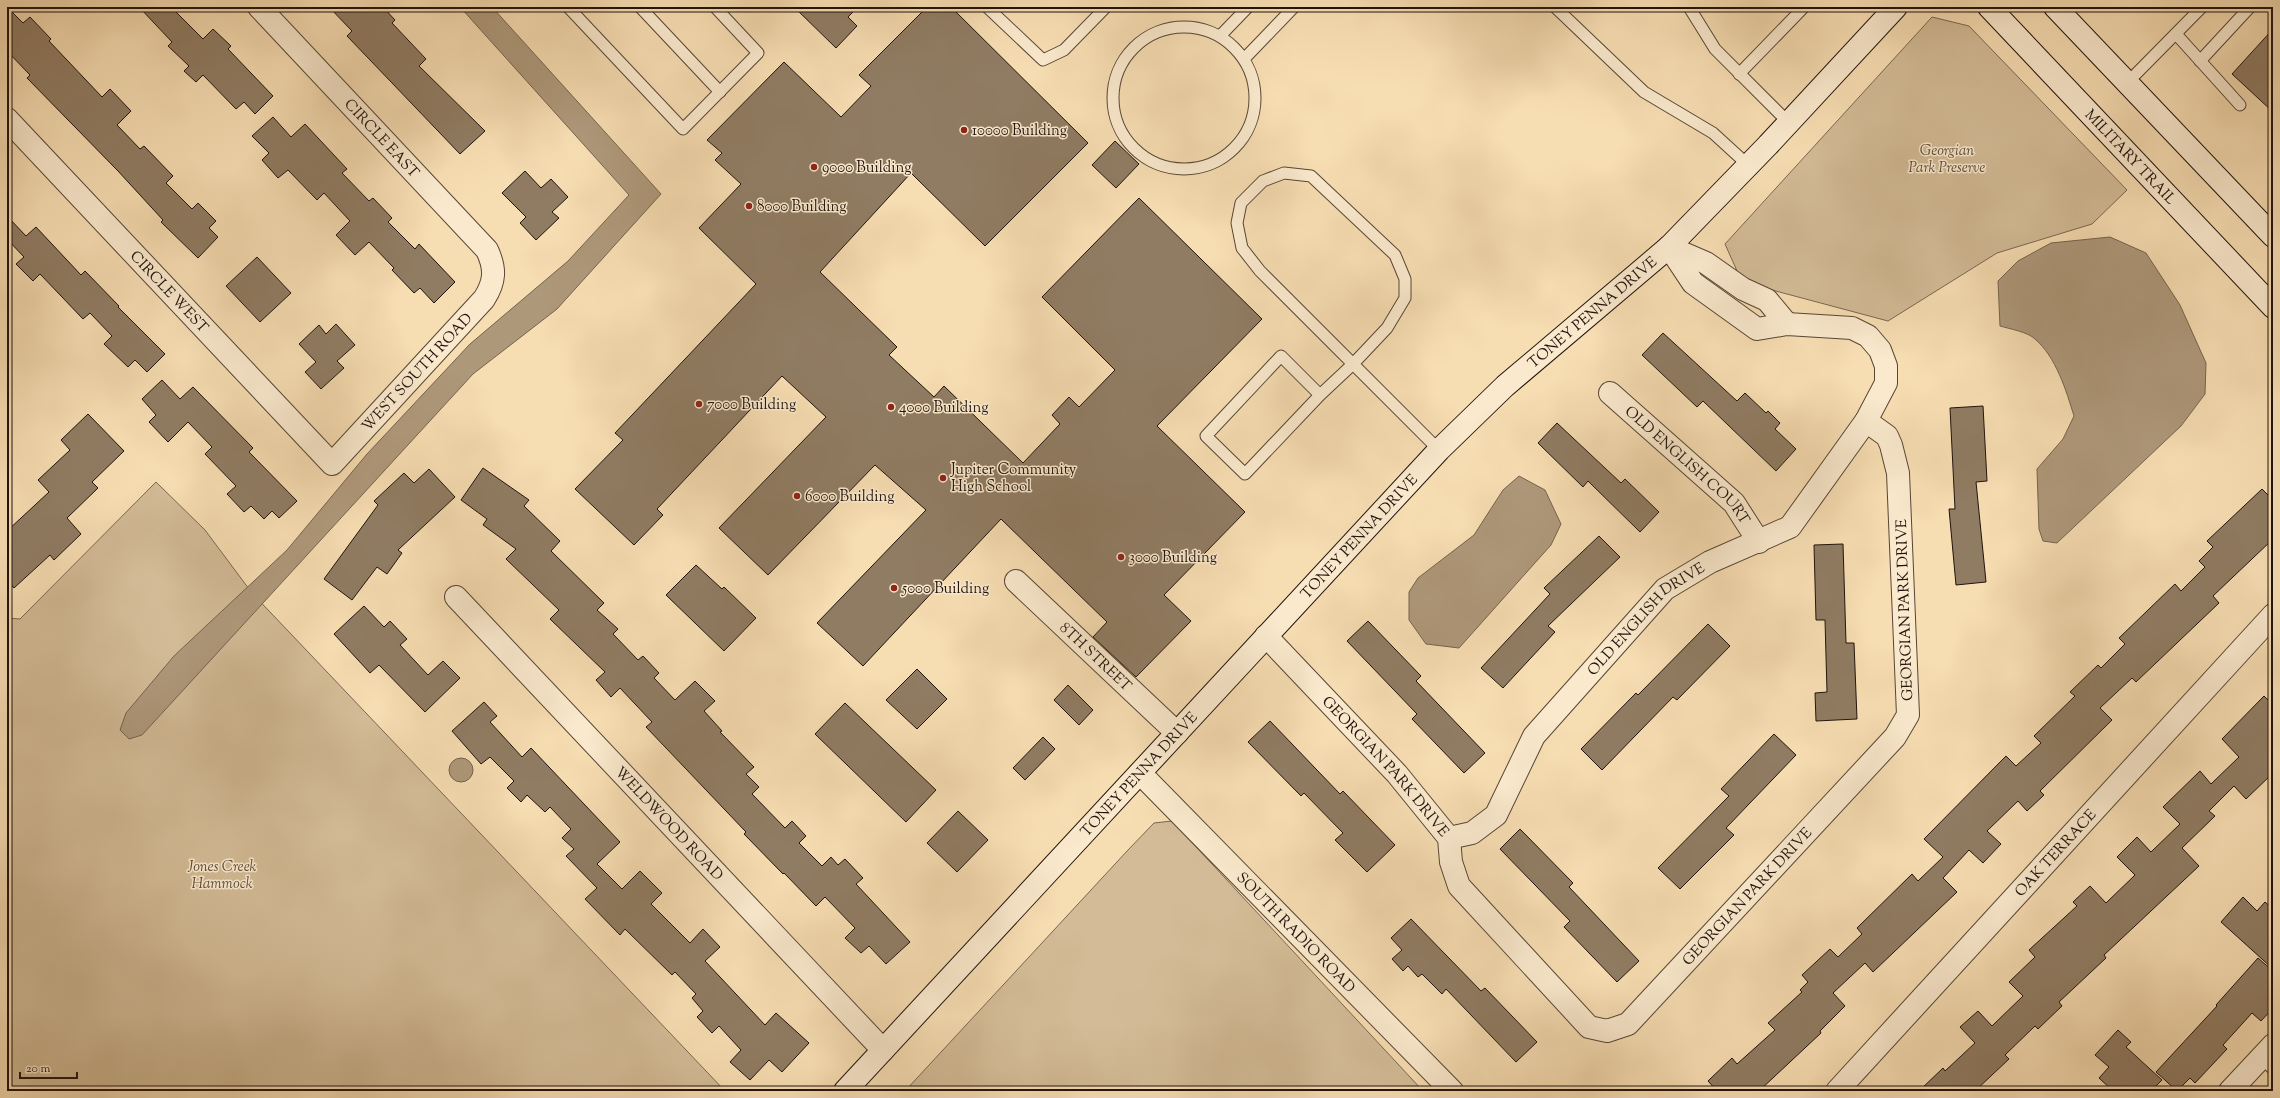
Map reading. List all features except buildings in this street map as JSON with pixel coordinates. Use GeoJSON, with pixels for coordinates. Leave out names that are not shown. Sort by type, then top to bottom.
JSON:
{"type":"FeatureCollection","features":[{"type":"Feature","properties":{"kind":"street","name":"CIRCLE EAST"},"geometry":{"type":"LineString","coordinates":[[259,7],[488,250],[493,262],[494,275]]}},
{"type":"Feature","properties":{"kind":"street","name":"TONEY PENNA DRIVE"},"geometry":{"type":"LineString","coordinates":[[845,1091],[1439,450],[1505,386],[1669,247],[1789,123],[1896,7]]}},
{"type":"Feature","properties":{"kind":"street","name":"MILITARY TRAIL"},"geometry":{"type":"LineString","coordinates":[[1989,7],[2273,307]]}},
{"type":"Feature","properties":{"kind":"street"},"geometry":{"type":"LineString","coordinates":[[2055,7],[2273,236]]}},
{"type":"Feature","properties":{"kind":"street","name":"CIRCLE WEST"},"geometry":{"type":"LineString","coordinates":[[7,119],[332,464]]}},
{"type":"Feature","properties":{"kind":"street"},"geometry":{"type":"LineString","coordinates":[[1669,247],[1706,263],[1743,289],[1767,300],[1787,324],[1852,328],[1868,336],[1880,350],[1886,366],[1886,382],[1866,421]]}},
{"type":"Feature","properties":{"kind":"street","name":"WEST SOUTH ROAD"},"geometry":{"type":"LineString","coordinates":[[332,464],[484,299],[491,288],[494,275]]}},
{"type":"Feature","properties":{"kind":"street","name":"OLD ENGLISH COURT"},"geometry":{"type":"LineString","coordinates":[[1610,393],[1734,503],[1759,542]]}},
{"type":"Feature","properties":{"kind":"street","name":"OLD ENGLISH DRIVE"},"geometry":{"type":"LineString","coordinates":[[1449,838],[1472,833],[1496,815],[1534,736],[1665,589],[1710,562],[1759,542],[1790,527],[1866,421]]}},
{"type":"Feature","properties":{"kind":"street","name":"GEORGIAN PARK DRIVE"},"geometry":{"type":"LineString","coordinates":[[1266,636],[1397,774],[1449,838],[1451,862],[1459,886],[1589,1027],[1607,1031],[1628,1024],[1895,737],[1908,715],[1898,473],[1891,445],[1887,436],[1866,421]]}},
{"type":"Feature","properties":{"kind":"street","name":"8TH STREET"},"geometry":{"type":"LineString","coordinates":[[1016,581],[1177,733]]}},
{"type":"Feature","properties":{"kind":"street","name":"WELDWOOD ROAD"},"geometry":{"type":"LineString","coordinates":[[456,597],[883,1050]]}},
{"type":"Feature","properties":{"kind":"street","name":"OAK TERRACE"},"geometry":{"type":"LineString","coordinates":[[1837,1091],[2273,615]]}},
{"type":"Feature","properties":{"kind":"street","name":"SOUTH RADIO ROAD"},"geometry":{"type":"LineString","coordinates":[[1140,773],[1452,1091]]}},
{"type":"Feature","properties":{"kind":"street"},"geometry":{"type":"LineString","coordinates":[[2230,1091],[2269,1057]]}},
{"type":"Feature","properties":{"kind":"lane"},"geometry":{"type":"LineString","coordinates":[[568,7],[683,129],[758,53],[715,7]]}},
{"type":"Feature","properties":{"kind":"lane"},"geometry":{"type":"LineString","coordinates":[[640,7],[720,92]]}},
{"type":"Feature","properties":{"kind":"lane"},"geometry":{"type":"LineString","coordinates":[[987,7],[1043,60],[1064,50],[1106,7]]}},
{"type":"Feature","properties":{"kind":"lane"},"geometry":{"type":"LineString","coordinates":[[1220,36],[1248,7]]}},
{"type":"Feature","properties":{"kind":"lane"},"geometry":{"type":"LineString","coordinates":[[1244,59],[1294,7]]}},
{"type":"Feature","properties":{"kind":"lane"},"geometry":{"type":"LineString","coordinates":[[1555,7],[1644,92],[1713,133],[1748,165]]}},
{"type":"Feature","properties":{"kind":"lane"},"geometry":{"type":"LineString","coordinates":[[1689,7],[1715,49],[1789,123]]}},
{"type":"Feature","properties":{"kind":"lane"},"geometry":{"type":"LineString","coordinates":[[1740,74],[1804,7]]}},
{"type":"Feature","properties":{"kind":"lane"},"geometry":{"type":"LineString","coordinates":[[2127,83],[2202,7]]}},
{"type":"Feature","properties":{"kind":"lane"},"geometry":{"type":"LineString","coordinates":[[2200,61],[2250,7]]}},
{"type":"Feature","properties":{"kind":"lane"},"geometry":{"type":"LineString","coordinates":[[1195,27],[1220,36],[1244,59],[1251,74],[1255,98],[1253,115],[1246,132],[1234,148],[1204,166],[1175,169],[1146,159],[1128,143],[1116,121],[1112,94],[1115,79],[1131,49],[1154,33],[1170,28],[1195,27]]}},
{"type":"Feature","properties":{"kind":"lane"},"geometry":{"type":"LineString","coordinates":[[2176,34],[2240,105]]}},
{"type":"Feature","properties":{"kind":"lane"},"geometry":{"type":"LineString","coordinates":[[1320,395],[1281,356],[1206,436],[1245,474],[1320,395],[1353,364],[1387,328],[1405,298],[1405,279],[1395,256],[1311,176],[1284,174],[1262,181],[1241,203],[1236,223],[1242,248],[1260,271],[1353,364],[1439,450]]}},
{"type":"Feature","properties":{"kind":"green space","name":"Georgian Park Preserve"},"geometry":{"type":"Polygon","coordinates":[[[1932,17],[1969,26],[2127,190],[2092,224],[1997,253],[1888,321],[1742,282],[1725,244],[1932,17]]]}},
{"type":"Feature","properties":{"kind":"green space","name":"Jones Creek Hammock"},"geometry":{"type":"Polygon","coordinates":[[[156,482],[205,530],[252,593],[725,1091],[7,1091],[7,618],[20,619],[156,482]]]}},
{"type":"Feature","properties":{"kind":"green space"},"geometry":{"type":"Polygon","coordinates":[[[1172,821],[1423,1091],[905,1091],[1154,823],[1172,821]]]}},
{"type":"Feature","properties":{"kind":"shaded area"},"geometry":{"type":"Polygon","coordinates":[[[460,7],[492,7],[661,194],[557,309],[473,374],[142,735],[129,739],[120,730],[126,713],[174,656],[287,550],[367,454],[470,344],[568,261],[629,195],[460,7]]]}},
{"type":"Feature","properties":{"kind":"shaded area"},"geometry":{"type":"Polygon","coordinates":[[[2110,237],[2146,253],[2180,305],[2206,363],[2205,394],[2181,426],[2057,543],[2043,541],[2039,529],[2037,469],[2063,439],[2074,416],[2059,374],[2049,355],[2042,346],[2028,334],[2000,326],[1998,281],[2018,261],[2051,243],[2110,237]]]}},
{"type":"Feature","properties":{"kind":"shaded area"},"geometry":{"type":"Polygon","coordinates":[[[1519,476],[1545,490],[1561,524],[1551,545],[1459,648],[1426,644],[1409,620],[1409,592],[1418,578],[1474,535],[1503,490],[1519,476]]]}},
{"type":"Feature","properties":{"kind":"shaded area"},"geometry":{"type":"Polygon","coordinates":[[[461,758],[469,762],[473,770],[469,778],[461,782],[453,778],[449,770],[453,762],[461,758]]]}},
{"type":"Feature","properties":{"kind":"place","name":"10000 Building"},"geometry":{"type":"Point","coordinates":[964,130]}},
{"type":"Feature","properties":{"kind":"place","name":"9000 Building"},"geometry":{"type":"Point","coordinates":[814,167]}},
{"type":"Feature","properties":{"kind":"place","name":"8000 Building"},"geometry":{"type":"Point","coordinates":[749,206]}},
{"type":"Feature","properties":{"kind":"place","name":"7000 Building"},"geometry":{"type":"Point","coordinates":[699,404]}},
{"type":"Feature","properties":{"kind":"place","name":"4000 Building"},"geometry":{"type":"Point","coordinates":[891,407]}},
{"type":"Feature","properties":{"kind":"place","name":"Jupiter Community High School"},"geometry":{"type":"Point","coordinates":[943,478]}},
{"type":"Feature","properties":{"kind":"place","name":"6000 Building"},"geometry":{"type":"Point","coordinates":[797,496]}},
{"type":"Feature","properties":{"kind":"place","name":"3000 Building"},"geometry":{"type":"Point","coordinates":[1121,557]}},
{"type":"Feature","properties":{"kind":"place","name":"5000 Building"},"geometry":{"type":"Point","coordinates":[894,588]}}]}
